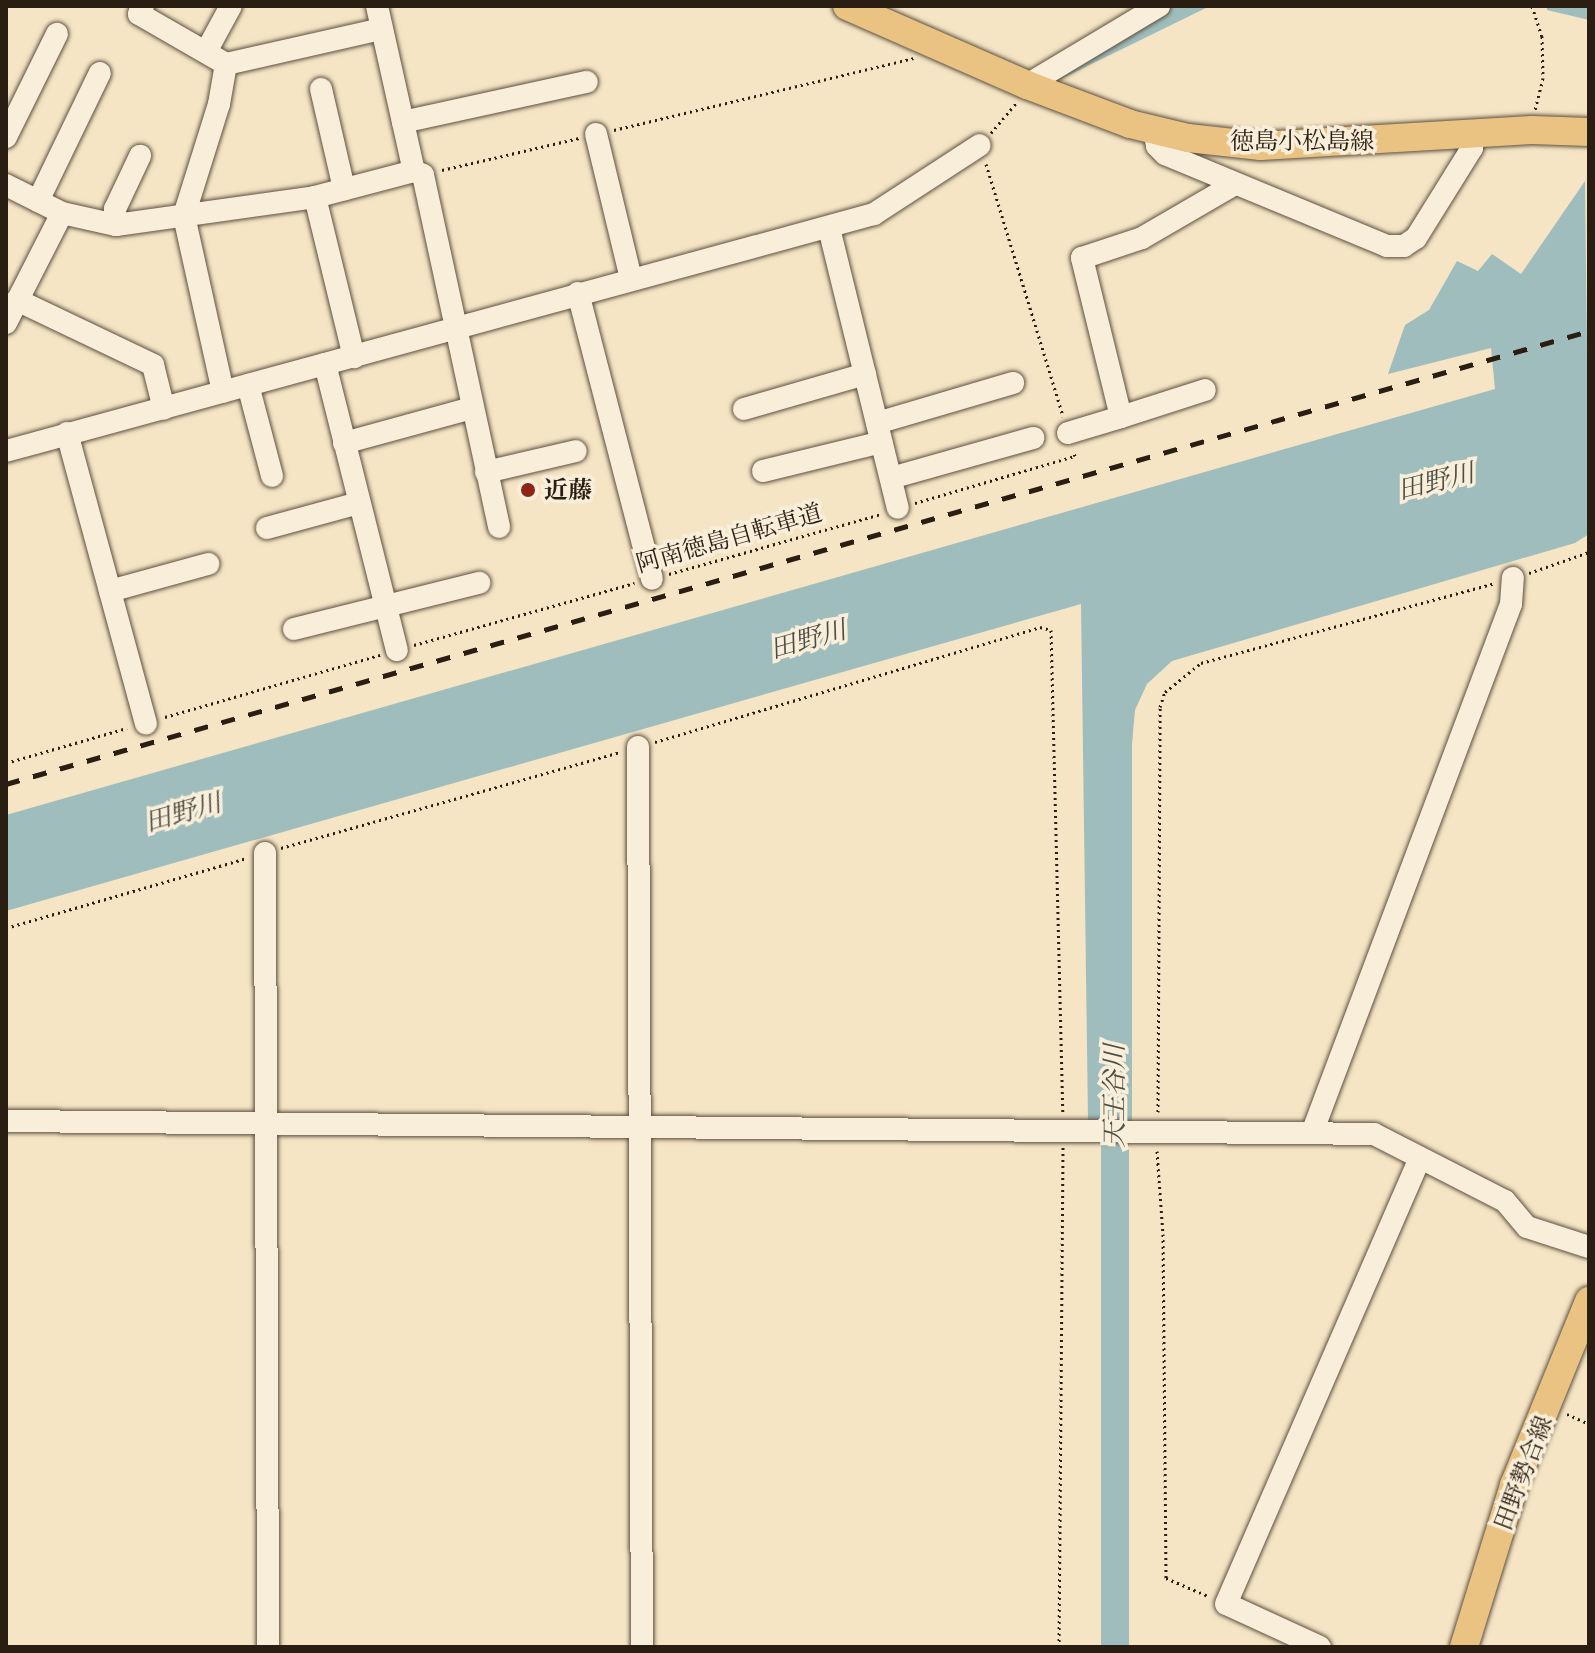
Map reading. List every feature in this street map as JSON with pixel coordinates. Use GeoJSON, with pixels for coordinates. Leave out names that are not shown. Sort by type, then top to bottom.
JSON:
{"type":"FeatureCollection","features":[{"type":"Feature","properties":{"kind":"main road","name":"徳島小松島線"},"geometry":{"type":"LineString","coordinates":[[847,6],[1027,85],[1154,130],[1261,146],[1532,130],[1585,131]]}},
{"type":"Feature","properties":{"kind":"main road","name":"田野勢合線"},"geometry":{"type":"LineString","coordinates":[[1464,1647],[1514,1485],[1549,1406],[1589,1301]]}},
{"type":"Feature","properties":{"kind":"street"},"geometry":{"type":"LineString","coordinates":[[143,6],[139,14],[217,57],[381,29]]}},
{"type":"Feature","properties":{"kind":"street"},"geometry":{"type":"LineString","coordinates":[[223,392],[184,216],[219,104],[217,57],[231,6]]}},
{"type":"Feature","properties":{"kind":"street"},"geometry":{"type":"LineString","coordinates":[[377,6],[403,122],[419,173],[499,527]]}},
{"type":"Feature","properties":{"kind":"street"},"geometry":{"type":"LineString","coordinates":[[1027,85],[1159,6]]}},
{"type":"Feature","properties":{"kind":"street"},"geometry":{"type":"LineString","coordinates":[[6,137],[57,34]]}},
{"type":"Feature","properties":{"kind":"street"},"geometry":{"type":"LineString","coordinates":[[38,201],[100,73]]}},
{"type":"Feature","properties":{"kind":"street"},"geometry":{"type":"LineString","coordinates":[[403,122],[587,82]]}},
{"type":"Feature","properties":{"kind":"street"},"geometry":{"type":"LineString","coordinates":[[321,89],[344,189]]}},
{"type":"Feature","properties":{"kind":"street"},"geometry":{"type":"LineString","coordinates":[[1154,130],[1165,154],[1368,242],[1404,246],[1416,238],[1472,148],[1473,134]]}},
{"type":"Feature","properties":{"kind":"street"},"geometry":{"type":"LineString","coordinates":[[596,134],[631,279]]}},
{"type":"Feature","properties":{"kind":"street"},"geometry":{"type":"LineString","coordinates":[[6,451],[874,214],[980,145]]}},
{"type":"Feature","properties":{"kind":"street"},"geometry":{"type":"LineString","coordinates":[[116,225],[115,209],[140,156]]}},
{"type":"Feature","properties":{"kind":"street"},"geometry":{"type":"LineString","coordinates":[[6,185],[62,213],[116,225],[315,197],[419,173]]}},
{"type":"Feature","properties":{"kind":"street"},"geometry":{"type":"LineString","coordinates":[[1121,417],[1082,258],[1142,238],[1233,185]]}},
{"type":"Feature","properties":{"kind":"street"},"geometry":{"type":"LineString","coordinates":[[315,197],[354,357]]}},
{"type":"Feature","properties":{"kind":"street"},"geometry":{"type":"LineString","coordinates":[[6,323],[62,213]]}},
{"type":"Feature","properties":{"kind":"street"},"geometry":{"type":"LineString","coordinates":[[829,228],[898,508]]}},
{"type":"Feature","properties":{"kind":"street"},"geometry":{"type":"LineString","coordinates":[[578,293],[652,579]]}},
{"type":"Feature","properties":{"kind":"street"},"geometry":{"type":"LineString","coordinates":[[17,300],[153,365],[164,409]]}},
{"type":"Feature","properties":{"kind":"street"},"geometry":{"type":"LineString","coordinates":[[325,364],[397,650]]}},
{"type":"Feature","properties":{"kind":"street"},"geometry":{"type":"LineString","coordinates":[[744,409],[865,374]]}},
{"type":"Feature","properties":{"kind":"street"},"geometry":{"type":"LineString","coordinates":[[763,471],[879,433],[1013,383]]}},
{"type":"Feature","properties":{"kind":"street"},"geometry":{"type":"LineString","coordinates":[[248,385],[272,476]]}},
{"type":"Feature","properties":{"kind":"street"},"geometry":{"type":"LineString","coordinates":[[1068,433],[1205,390]]}},
{"type":"Feature","properties":{"kind":"street"},"geometry":{"type":"LineString","coordinates":[[344,443],[472,408]]}},
{"type":"Feature","properties":{"kind":"street"},"geometry":{"type":"LineString","coordinates":[[67,433],[146,723]]}},
{"type":"Feature","properties":{"kind":"street"},"geometry":{"type":"LineString","coordinates":[[891,478],[1033,438]]}},
{"type":"Feature","properties":{"kind":"street"},"geometry":{"type":"LineString","coordinates":[[486,472],[576,451]]}},
{"type":"Feature","properties":{"kind":"street"},"geometry":{"type":"LineString","coordinates":[[267,528],[359,503]]}},
{"type":"Feature","properties":{"kind":"street"},"geometry":{"type":"LineString","coordinates":[[110,591],[208,564]]}},
{"type":"Feature","properties":{"kind":"street"},"geometry":{"type":"LineString","coordinates":[[1312,1133],[1511,604],[1513,578]]}},
{"type":"Feature","properties":{"kind":"street"},"geometry":{"type":"LineString","coordinates":[[294,629],[479,583]]}},
{"type":"Feature","properties":{"kind":"street"},"geometry":{"type":"LineString","coordinates":[[638,747],[642,1647]]}},
{"type":"Feature","properties":{"kind":"street"},"geometry":{"type":"LineString","coordinates":[[265,853],[268,1647]]}},
{"type":"Feature","properties":{"kind":"street"},"geometry":{"type":"LineString","coordinates":[[6,1121],[1374,1134],[1505,1201],[1527,1227],[1589,1247]]}},
{"type":"Feature","properties":{"kind":"street"},"geometry":{"type":"LineString","coordinates":[[1320,1647],[1226,1604],[1420,1158]]}},
{"type":"Feature","properties":{"kind":"path"},"geometry":{"type":"LineString","coordinates":[[1532,6],[1542,36],[1543,78],[1532,130]]}},
{"type":"Feature","properties":{"kind":"path"},"geometry":{"type":"LineString","coordinates":[[419,173],[912,60],[926,41]]}},
{"type":"Feature","properties":{"kind":"path"},"geometry":{"type":"LineString","coordinates":[[1027,85],[980,145],[1068,433]]}},
{"type":"Feature","properties":{"kind":"path","name":"阿南徳島自転車道"},"geometry":{"type":"LineString","coordinates":[[6,763],[1075,456],[1068,433]]}},
{"type":"Feature","properties":{"kind":"path"},"geometry":{"type":"LineString","coordinates":[[1226,1604],[1166,1578],[1163,1234],[1156,1191],[1153,1134],[1160,707],[1165,692],[1201,663],[1513,578],[1589,552]]}},
{"type":"Feature","properties":{"kind":"path"},"geometry":{"type":"LineString","coordinates":[[6,928],[638,747],[1040,627],[1051,630],[1057,719],[1058,1009],[1067,1133],[1066,1177],[1059,1236],[1059,1647]]}},
{"type":"Feature","properties":{"kind":"path"},"geometry":{"type":"LineString","coordinates":[[1549,1406],[1589,1424]]}},
{"type":"Feature","properties":{"kind":"water"},"geometry":{"type":"Polygon","coordinates":[[[1149,6],[1227,6],[1206,8],[1061,79],[1057,66],[1149,6]]]}},
{"type":"Feature","properties":{"kind":"water"},"geometry":{"type":"Polygon","coordinates":[[[1547,6],[1589,6],[1589,20],[1547,10],[1547,6]]]}},
{"type":"Feature","properties":{"kind":"water","name":"田野川"},"geometry":{"type":"Polygon","coordinates":[[[1585,181],[1589,534],[1575,543],[1172,661],[1147,684],[1135,710],[1132,744],[1132,1123],[1088,1121],[1081,604],[6,911],[6,815],[1495,389],[1491,348],[1388,374],[1405,325],[1429,310],[1457,261],[1478,271],[1492,254],[1521,274],[1585,181]]]}},
{"type":"Feature","properties":{"kind":"waterway","name":"天王谷川"},"geometry":{"type":"LineString","coordinates":[[1115,1104],[1115,1647]]}},
{"type":"Feature","properties":{"kind":"railway"},"geometry":{"type":"LineString","coordinates":[[6,784],[1589,331]]}},
{"type":"Feature","properties":{"kind":"place","name":"近藤"},"geometry":{"type":"Point","coordinates":[528,490]}}]}
